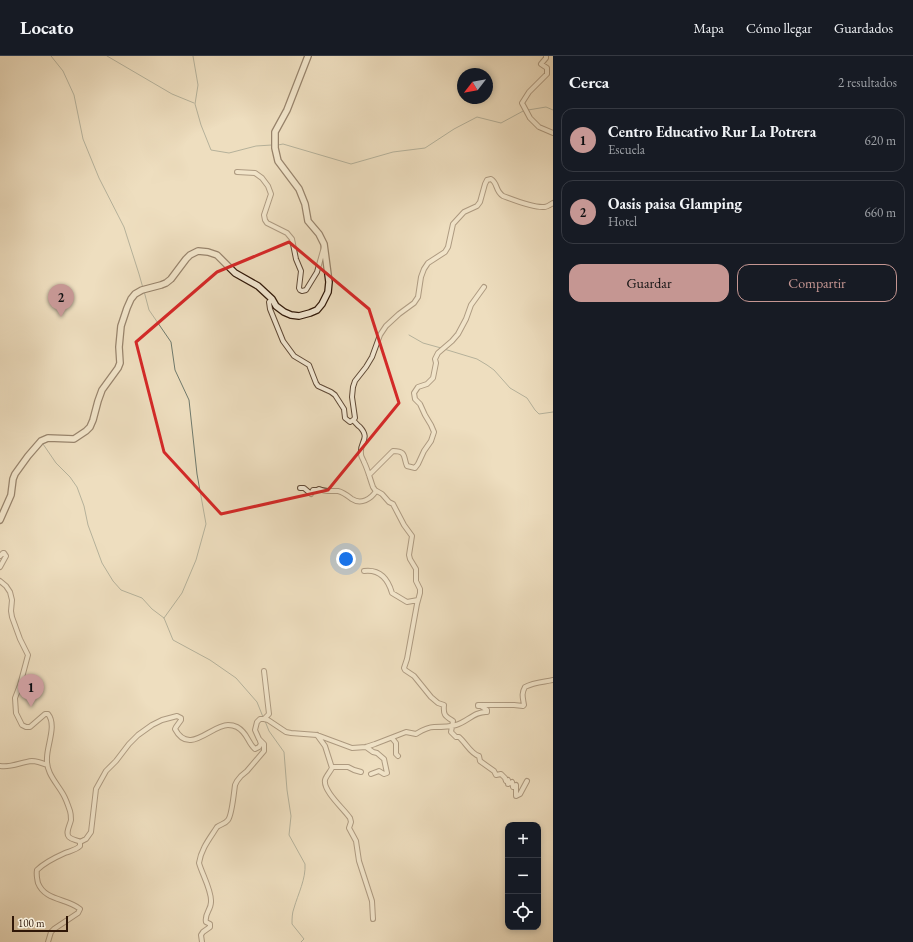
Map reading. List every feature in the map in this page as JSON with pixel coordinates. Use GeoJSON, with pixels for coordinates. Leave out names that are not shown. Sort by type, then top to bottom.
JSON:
{"type":"FeatureCollection","features":[{"type":"Feature","properties":{"kind":"main road"},"geometry":{"type":"LineString","coordinates":[[0,520],[11,495],[15,474],[36,446],[48,438],[74,439],[90,428],[102,390],[120,363],[119,347],[121,326],[131,299],[135,294],[144,289],[166,283],[175,275],[190,255],[198,251],[217,255],[235,273],[258,286],[272,299],[276,306],[291,315],[299,316],[310,313],[316,310],[324,299],[328,292],[329,282],[324,244],[319,234],[308,221],[305,204],[299,189],[278,161],[275,145],[275,132],[288,110],[308,56]]}},
{"type":"Feature","properties":{"kind":"street"},"geometry":{"type":"LineString","coordinates":[[546,56],[542,64],[547,68],[547,74],[529,92],[522,103],[530,118],[539,127],[553,133]]}},
{"type":"Feature","properties":{"kind":"street"},"geometry":{"type":"LineString","coordinates":[[237,172],[255,173],[262,178],[268,186],[271,194],[264,215],[265,220],[267,223],[286,233],[292,239],[300,271],[299,288],[302,291],[306,290],[317,272],[324,244]]}},
{"type":"Feature","properties":{"kind":"street"},"geometry":{"type":"LineString","coordinates":[[353,420],[355,418],[352,396],[353,387],[355,381],[372,357],[380,335],[386,326],[414,303],[418,297],[421,277],[424,269],[428,263],[445,252],[448,247],[453,224],[464,212],[476,206],[480,202],[487,180],[494,180],[499,194],[503,196],[544,207],[553,203]]}},
{"type":"Feature","properties":{"kind":"street"},"geometry":{"type":"LineString","coordinates":[[369,475],[393,451],[400,452],[404,455],[407,466],[415,468],[418,464],[434,432],[414,393],[418,387],[427,384],[433,378],[436,363],[435,359],[438,353],[458,334],[471,305],[484,287]]}},
{"type":"Feature","properties":{"kind":"street"},"geometry":{"type":"LineString","coordinates":[[272,299],[269,302],[270,310],[286,346],[294,356],[309,365],[318,386],[335,395],[344,409],[345,418],[347,421],[350,422],[353,420]]}},
{"type":"Feature","properties":{"kind":"street"},"geometry":{"type":"LineString","coordinates":[[353,420],[365,434],[360,450],[373,487],[393,504],[412,536],[409,554],[410,559],[416,569],[416,581],[420,589],[420,593],[404,670],[414,676],[431,697],[444,706],[443,710],[445,714],[453,721],[451,732],[456,737],[460,737],[474,755],[479,756],[480,761],[494,771],[496,775],[501,774],[506,781],[508,780],[508,784],[512,782],[513,787],[516,785],[516,796],[520,794],[527,781]]}},
{"type":"Feature","properties":{"kind":"street"},"geometry":{"type":"LineString","coordinates":[[300,488],[304,488],[311,494],[313,490],[319,489],[339,491],[356,501],[369,499],[376,491]]}},
{"type":"Feature","properties":{"kind":"street"},"geometry":{"type":"LineString","coordinates":[[0,556],[3,553],[6,556],[0,567]]}},
{"type":"Feature","properties":{"kind":"street"},"geometry":{"type":"LineString","coordinates":[[364,571],[370,570],[377,572],[384,577],[390,585],[392,593],[407,602],[418,600]]}},
{"type":"Feature","properties":{"kind":"street"},"geometry":{"type":"LineString","coordinates":[[0,581],[10,592],[12,600],[12,617],[28,655],[15,698],[16,713],[22,725],[26,727],[30,727],[45,714],[49,715],[52,723],[47,765],[52,779],[63,794],[70,812],[71,821],[67,833],[70,838],[80,842],[86,839],[91,832],[96,789],[106,771],[138,735],[162,720],[177,716],[180,718],[181,720],[175,730],[184,739],[196,739],[220,727],[228,725],[238,728],[244,732],[255,749],[261,744],[260,740]]}},
{"type":"Feature","properties":{"kind":"street"},"geometry":{"type":"LineString","coordinates":[[202,942],[202,932],[210,928],[210,924],[206,922],[205,918],[211,902],[199,863],[202,852],[217,827],[226,822],[230,816],[236,781],[247,771],[264,751],[264,744],[260,740],[255,730],[257,722],[269,714],[264,671]]}},
{"type":"Feature","properties":{"kind":"street"},"geometry":{"type":"LineString","coordinates":[[262,719],[268,720],[291,734],[317,735],[352,748],[366,747],[406,732],[416,734],[429,727],[457,725],[479,712],[487,712],[487,710],[482,706],[478,705],[523,706],[522,694],[525,687],[534,683],[553,680]]}},
{"type":"Feature","properties":{"kind":"street"},"geometry":{"type":"LineString","coordinates":[[317,735],[324,746],[332,767],[326,778],[326,787],[350,818],[351,822],[349,828],[356,840],[359,861],[372,901],[374,919]]}},
{"type":"Feature","properties":{"kind":"street"},"geometry":{"type":"LineString","coordinates":[[392,738],[396,743],[396,754],[398,756]]}},
{"type":"Feature","properties":{"kind":"street"},"geometry":{"type":"LineString","coordinates":[[366,747],[373,752],[378,753],[384,759],[386,765],[387,773],[384,774],[379,770],[371,774]]}},
{"type":"Feature","properties":{"kind":"street"},"geometry":{"type":"LineString","coordinates":[[0,766],[11,766],[23,762],[33,761],[47,765]]}},
{"type":"Feature","properties":{"kind":"street"},"geometry":{"type":"LineString","coordinates":[[332,767],[348,767],[362,772]]}},
{"type":"Feature","properties":{"kind":"street"},"geometry":{"type":"LineString","coordinates":[[48,942],[51,932],[78,913],[80,909],[72,904],[52,897],[43,891],[39,885],[36,875],[37,870],[49,861],[78,848],[80,846],[80,842]]}},
{"type":"Feature","properties":{"kind":"highlighted area"},"geometry":{"type":"Polygon","coordinates":[[[289,242],[369,309],[399,403],[328,490],[221,514],[164,452],[136,342],[217,272],[289,242]]]}},
{"type":"Feature","properties":{"kind":"waterway"},"geometry":{"type":"LineString","coordinates":[[51,56],[63,71],[74,95],[83,139],[99,178],[124,227],[143,288]]}},
{"type":"Feature","properties":{"kind":"waterway"},"geometry":{"type":"LineString","coordinates":[[107,56],[172,94],[194,103]]}},
{"type":"Feature","properties":{"kind":"waterway"},"geometry":{"type":"LineString","coordinates":[[193,56],[198,85],[195,104],[201,125],[211,150],[229,153],[256,146],[272,145]]}},
{"type":"Feature","properties":{"kind":"waterway"},"geometry":{"type":"LineString","coordinates":[[528,110],[546,107],[553,110]]}},
{"type":"Feature","properties":{"kind":"waterway"},"geometry":{"type":"LineString","coordinates":[[278,145],[283,144],[351,164],[393,152],[425,148],[454,129],[477,117],[501,123],[525,110]]}},
{"type":"Feature","properties":{"kind":"waterway"},"geometry":{"type":"LineString","coordinates":[[144,291],[149,310],[171,342],[175,370],[189,400],[197,474],[206,524],[196,560],[182,593],[164,618]]}},
{"type":"Feature","properties":{"kind":"waterway"},"geometry":{"type":"LineString","coordinates":[[409,335],[423,343],[441,348]]}},
{"type":"Feature","properties":{"kind":"waterway"},"geometry":{"type":"LineString","coordinates":[[444,349],[477,359],[487,365],[494,370],[510,388],[527,398],[539,414],[553,412]]}},
{"type":"Feature","properties":{"kind":"waterway"},"geometry":{"type":"LineString","coordinates":[[43,444],[56,463],[70,477],[77,487],[84,506],[88,525],[102,563],[113,581],[121,590],[142,598],[152,609],[164,618],[173,640],[210,660],[236,678],[257,702],[263,717]]}},
{"type":"Feature","properties":{"kind":"waterway"},"geometry":{"type":"LineString","coordinates":[[265,721],[269,731],[284,752],[291,816],[289,835],[305,864],[303,881],[293,910],[292,918],[292,924],[304,939],[301,942]]}},
{"type":"Feature","properties":{"kind":"place","name":"Oasis paisa Glamping"},"geometry":{"type":"Point","coordinates":[61,317]}},
{"type":"Feature","properties":{"kind":"place","name":"Centro Educativo Rur La Potrera"},"geometry":{"type":"Point","coordinates":[31,707]}}]}
